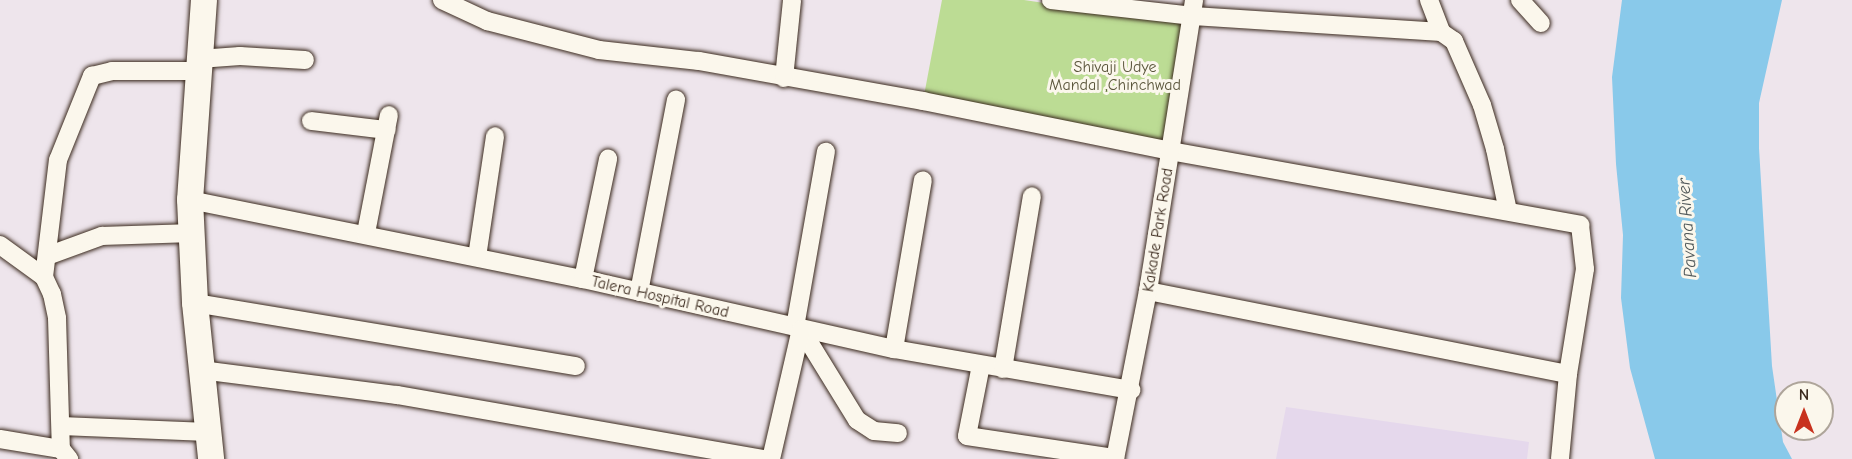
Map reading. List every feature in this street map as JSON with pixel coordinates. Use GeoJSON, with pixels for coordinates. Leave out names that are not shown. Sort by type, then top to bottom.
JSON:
{"type":"FeatureCollection","features":[{"type":"Feature","properties":{"kind":"main road"},"geometry":{"type":"LineString","coordinates":[[204,0],[190,200],[195,303],[211,459]]}},
{"type":"Feature","properties":{"kind":"street"},"geometry":{"type":"LineString","coordinates":[[442,0],[487,21],[552,40],[599,50],[699,61],[923,101],[1170,151],[1580,225],[1585,269],[1568,374],[1560,459]]}},
{"type":"Feature","properties":{"kind":"street"},"geometry":{"type":"LineString","coordinates":[[784,78],[792,0]]}},
{"type":"Feature","properties":{"kind":"street"},"geometry":{"type":"LineString","coordinates":[[1052,0],[1194,8],[1441,32]]}},
{"type":"Feature","properties":{"kind":"street"},"geometry":{"type":"LineString","coordinates":[[1429,0],[1441,32],[1454,42],[1482,105],[1495,149],[1508,211]]}},
{"type":"Feature","properties":{"kind":"street"},"geometry":{"type":"LineString","coordinates":[[1520,0],[1541,23]]}},
{"type":"Feature","properties":{"kind":"street","name":"Kakade Park Road"},"geometry":{"type":"LineString","coordinates":[[1115,458],[1131,390],[1194,8]]}},
{"type":"Feature","properties":{"kind":"street"},"geometry":{"type":"LineString","coordinates":[[44,277],[58,160],[92,76],[112,70],[199,65],[240,56],[305,60]]}},
{"type":"Feature","properties":{"kind":"street"},"geometry":{"type":"LineString","coordinates":[[639,292],[676,100]]}},
{"type":"Feature","properties":{"kind":"street"},"geometry":{"type":"LineString","coordinates":[[311,121],[388,123],[366,233]]}},
{"type":"Feature","properties":{"kind":"street"},"geometry":{"type":"LineString","coordinates":[[477,257],[495,136]]}},
{"type":"Feature","properties":{"kind":"street"},"geometry":{"type":"LineString","coordinates":[[771,459],[798,328],[826,152]]}},
{"type":"Feature","properties":{"kind":"street"},"geometry":{"type":"LineString","coordinates":[[583,279],[608,159]]}},
{"type":"Feature","properties":{"kind":"street"},"geometry":{"type":"LineString","coordinates":[[894,349],[924,180]]}},
{"type":"Feature","properties":{"kind":"street"},"geometry":{"type":"LineString","coordinates":[[1003,369],[1032,196]]}},
{"type":"Feature","properties":{"kind":"street","name":"Talera Hospital Road"},"geometry":{"type":"LineString","coordinates":[[190,200],[366,233],[894,349],[1131,390]]}},
{"type":"Feature","properties":{"kind":"street"},"geometry":{"type":"LineString","coordinates":[[47,256],[102,236],[192,233]]}},
{"type":"Feature","properties":{"kind":"street"},"geometry":{"type":"LineString","coordinates":[[0,245],[44,277],[52,294],[57,318],[61,426],[65,454],[18,451],[0,440]]}},
{"type":"Feature","properties":{"kind":"street"},"geometry":{"type":"LineString","coordinates":[[1148,291],[1568,374]]}},
{"type":"Feature","properties":{"kind":"street"},"geometry":{"type":"LineString","coordinates":[[195,303],[576,366]]}},
{"type":"Feature","properties":{"kind":"street"},"geometry":{"type":"LineString","coordinates":[[798,328],[857,420],[874,430],[898,433]]}},
{"type":"Feature","properties":{"kind":"street"},"geometry":{"type":"LineString","coordinates":[[981,365],[968,436],[1115,458]]}},
{"type":"Feature","properties":{"kind":"street"},"geometry":{"type":"LineString","coordinates":[[201,370],[397,395],[763,459]]}},
{"type":"Feature","properties":{"kind":"street"},"geometry":{"type":"LineString","coordinates":[[61,426],[208,432]]}},
{"type":"Feature","properties":{"kind":"shaded area"},"geometry":{"type":"Polygon","coordinates":[[[1286,407],[1529,442],[1527,459],[1276,459],[1286,407]]]}},
{"type":"Feature","properties":{"kind":"green space","name":"Shivaji Udye Mandal ,Chinchwad"},"geometry":{"type":"Polygon","coordinates":[[[942,0],[1024,0],[1192,25],[1170,151],[923,101],[942,0]]]}},
{"type":"Feature","properties":{"kind":"water","name":"Pavana River"},"geometry":{"type":"Polygon","coordinates":[[[1622,0],[1782,0],[1759,103],[1759,148],[1774,381],[1774,441],[1783,441],[1792,459],[1655,459],[1630,368],[1621,298],[1623,235],[1616,164],[1612,77],[1622,0]]]}}]}
